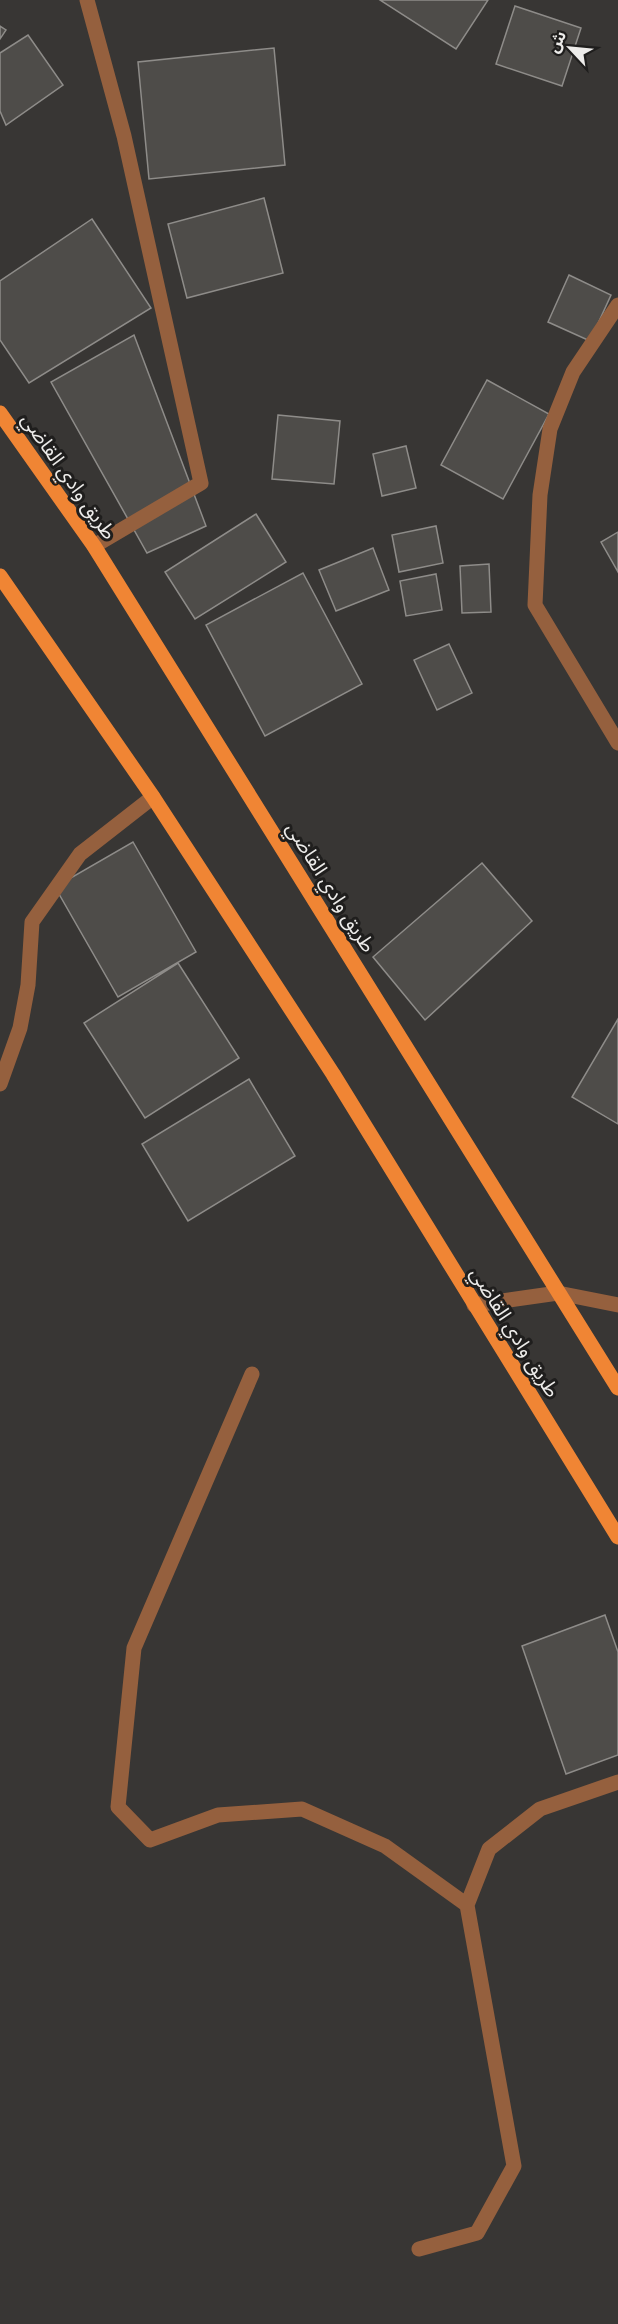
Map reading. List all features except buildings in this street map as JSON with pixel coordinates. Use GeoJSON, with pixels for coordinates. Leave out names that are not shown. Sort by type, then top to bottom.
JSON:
{"type":"FeatureCollection","features":[{"type":"Feature","properties":{"kind":"main road","name":"طريق وادي القاضي"},"geometry":{"type":"LineString","coordinates":[[0,414],[94,546],[618,1388]]}},
{"type":"Feature","properties":{"kind":"main road","name":"طريق وادي القاضي"},"geometry":{"type":"LineString","coordinates":[[0,576],[153,797],[333,1074],[618,1538]]}},
{"type":"Feature","properties":{"kind":"street"},"geometry":{"type":"LineString","coordinates":[[87,0],[124,136],[201,483],[94,546]]}},
{"type":"Feature","properties":{"kind":"street"},"geometry":{"type":"LineString","coordinates":[[618,305],[573,372],[550,429],[540,495],[535,605],[618,743]]}},
{"type":"Feature","properties":{"kind":"street"},"geometry":{"type":"LineString","coordinates":[[0,1084],[20,1028],[31,962],[32,922],[80,854],[153,797]]}},
{"type":"Feature","properties":{"kind":"street"},"geometry":{"type":"LineString","coordinates":[[474,1305],[558,1293],[618,1305]]}},
{"type":"Feature","properties":{"kind":"street"},"geometry":{"type":"LineString","coordinates":[[252,1374],[134,1648],[118,1807],[150,1840],[218,1815],[302,1809],[386,1846],[467,1905]]}},
{"type":"Feature","properties":{"kind":"street"},"geometry":{"type":"LineString","coordinates":[[419,2249],[477,2233],[514,2166],[467,1905],[489,1849],[540,1809],[618,1782]]}}]}
